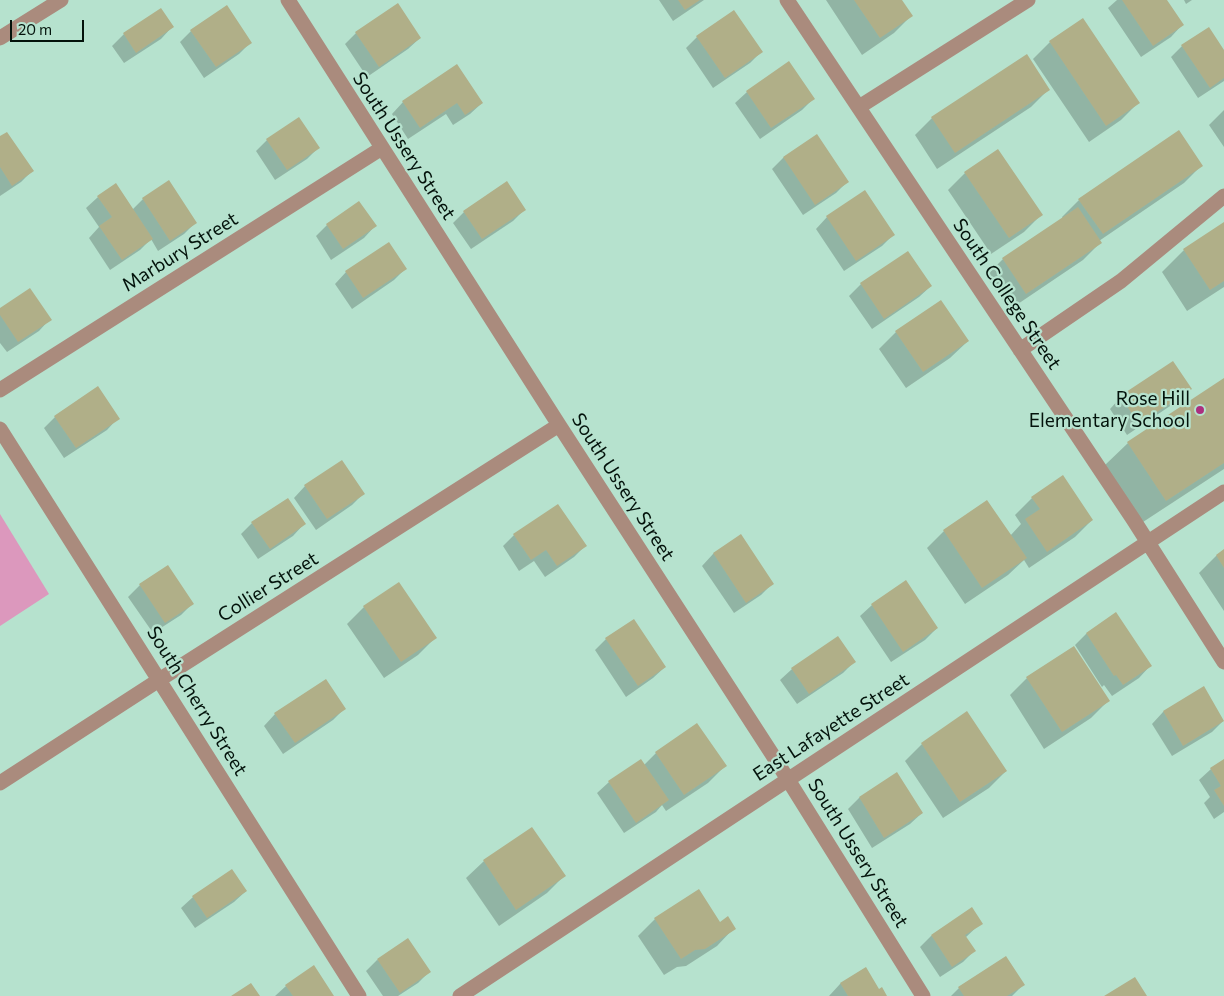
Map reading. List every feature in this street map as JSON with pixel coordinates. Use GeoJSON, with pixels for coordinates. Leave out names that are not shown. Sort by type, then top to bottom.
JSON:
{"type":"FeatureCollection","features":[{"type":"Feature","properties":{"kind":"street"},"geometry":{"type":"LineString","coordinates":[[0,38],[61,0]]}},
{"type":"Feature","properties":{"kind":"street","name":"South Ussery Street"},"geometry":{"type":"LineString","coordinates":[[288,0],[559,425],[788,779],[923,996]]}},
{"type":"Feature","properties":{"kind":"street","name":"South College Street"},"geometry":{"type":"LineString","coordinates":[[787,0],[1148,542],[1224,662]]}},
{"type":"Feature","properties":{"kind":"street"},"geometry":{"type":"LineString","coordinates":[[858,107],[1028,0]]}},
{"type":"Feature","properties":{"kind":"street","name":"Marbury Street"},"geometry":{"type":"LineString","coordinates":[[0,390],[382,148]]}},
{"type":"Feature","properties":{"kind":"street"},"geometry":{"type":"LineString","coordinates":[[1020,350],[1121,281],[1224,196]]}},
{"type":"Feature","properties":{"kind":"street","name":"Collier Street"},"geometry":{"type":"LineString","coordinates":[[0,783],[559,425]]}},
{"type":"Feature","properties":{"kind":"street","name":"South Cherry Street"},"geometry":{"type":"LineString","coordinates":[[0,429],[359,996]]}},
{"type":"Feature","properties":{"kind":"street","name":"East Lafayette Street"},"geometry":{"type":"LineString","coordinates":[[460,996],[1224,492]]}},
{"type":"Feature","properties":{"kind":"shaded area"},"geometry":{"type":"Polygon","coordinates":[[[0,514],[49,594],[0,626],[0,514]]]}},
{"type":"Feature","properties":{"kind":"building"},"geometry":{"type":"Polygon","coordinates":[[[678,0],[700,0],[685,10],[678,0]]]}},
{"type":"Feature","properties":{"kind":"building"},"geometry":{"type":"Polygon","coordinates":[[[854,0],[902,0],[913,16],[880,38],[854,0]]]}},
{"type":"Feature","properties":{"kind":"building"},"geometry":{"type":"Polygon","coordinates":[[[1122,0],[1167,0],[1184,25],[1153,46],[1122,0]]]}},
{"type":"Feature","properties":{"kind":"building"},"geometry":{"type":"Polygon","coordinates":[[[398,3],[421,38],[379,67],[355,32],[398,3]]]}},
{"type":"Feature","properties":{"kind":"building"},"geometry":{"type":"Polygon","coordinates":[[[227,5],[252,43],[216,67],[190,30],[227,5]]]}},
{"type":"Feature","properties":{"kind":"building"},"geometry":{"type":"Polygon","coordinates":[[[161,8],[174,27],[136,53],[123,33],[161,8]]]}},
{"type":"Feature","properties":{"kind":"building"},"geometry":{"type":"Polygon","coordinates":[[[734,10],[763,52],[725,78],[696,36],[734,10]]]}},
{"type":"Feature","properties":{"kind":"building"},"geometry":{"type":"Polygon","coordinates":[[[1083,18],[1140,103],[1106,126],[1049,41],[1083,18]]]}},
{"type":"Feature","properties":{"kind":"building"},"geometry":{"type":"Polygon","coordinates":[[[1209,27],[1224,50],[1224,78],[1210,88],[1181,45],[1209,27]]]}},
{"type":"Feature","properties":{"kind":"building"},"geometry":{"type":"Polygon","coordinates":[[[1027,54],[1050,90],[955,153],[931,117],[1027,54]]]}},
{"type":"Feature","properties":{"kind":"building"},"geometry":{"type":"Polygon","coordinates":[[[789,61],[815,99],[771,128],[746,91],[789,61]]]}},
{"type":"Feature","properties":{"kind":"building"},"geometry":{"type":"Polygon","coordinates":[[[457,64],[483,103],[465,115],[457,103],[420,128],[402,101],[457,64]]]}},
{"type":"Feature","properties":{"kind":"building"},"geometry":{"type":"Polygon","coordinates":[[[299,117],[320,148],[287,170],[266,139],[299,117]]]}},
{"type":"Feature","properties":{"kind":"building"},"geometry":{"type":"Polygon","coordinates":[[[1179,130],[1203,166],[1103,234],[1078,199],[1179,130]]]}},
{"type":"Feature","properties":{"kind":"building"},"geometry":{"type":"Polygon","coordinates":[[[7,132],[34,171],[12,186],[0,167],[0,136],[7,132]]]}},
{"type":"Feature","properties":{"kind":"building"},"geometry":{"type":"Polygon","coordinates":[[[817,134],[849,182],[815,205],[783,157],[817,134]]]}},
{"type":"Feature","properties":{"kind":"building"},"geometry":{"type":"Polygon","coordinates":[[[998,149],[1043,215],[1009,238],[964,172],[998,149]]]}},
{"type":"Feature","properties":{"kind":"building"},"geometry":{"type":"Polygon","coordinates":[[[169,180],[197,223],[170,241],[142,198],[169,180]]]}},
{"type":"Feature","properties":{"kind":"building"},"geometry":{"type":"Polygon","coordinates":[[[507,181],[526,210],[482,239],[463,211],[507,181]]]}},
{"type":"Feature","properties":{"kind":"building"},"geometry":{"type":"Polygon","coordinates":[[[116,183],[153,239],[122,260],[99,226],[112,217],[97,196],[116,183]]]}},
{"type":"Feature","properties":{"kind":"building"},"geometry":{"type":"Polygon","coordinates":[[[865,190],[895,235],[856,261],[826,216],[865,190]]]}},
{"type":"Feature","properties":{"kind":"building"},"geometry":{"type":"Polygon","coordinates":[[[359,201],[377,226],[343,249],[326,224],[359,201]]]}},
{"type":"Feature","properties":{"kind":"building"},"geometry":{"type":"Polygon","coordinates":[[[1078,207],[1102,243],[1026,294],[1002,258],[1078,207]]]}},
{"type":"Feature","properties":{"kind":"building"},"geometry":{"type":"Polygon","coordinates":[[[1224,222],[1224,281],[1210,290],[1183,249],[1224,222]]]}},
{"type":"Feature","properties":{"kind":"building"},"geometry":{"type":"Polygon","coordinates":[[[389,242],[407,269],[363,298],[345,271],[389,242]]]}},
{"type":"Feature","properties":{"kind":"building"},"geometry":{"type":"Polygon","coordinates":[[[908,251],[932,286],[884,319],[860,283],[908,251]]]}},
{"type":"Feature","properties":{"kind":"building"},"geometry":{"type":"Polygon","coordinates":[[[30,288],[52,320],[18,342],[0,315],[0,308],[30,288]]]}},
{"type":"Feature","properties":{"kind":"building"},"geometry":{"type":"Polygon","coordinates":[[[941,300],[969,341],[923,372],[895,331],[941,300]]]}},
{"type":"Feature","properties":{"kind":"building"},"geometry":{"type":"Polygon","coordinates":[[[1173,361],[1192,389],[1139,424],[1120,396],[1173,361]]]}},
{"type":"Feature","properties":{"kind":"building","name":"Rose Hill Elementary School"},"geometry":{"type":"Polygon","coordinates":[[[1224,378],[1224,463],[1166,501],[1127,442],[1224,378]]]}},
{"type":"Feature","properties":{"kind":"building"},"geometry":{"type":"Polygon","coordinates":[[[98,386],[120,419],[76,448],[54,416],[98,386]]]}},
{"type":"Feature","properties":{"kind":"building"},"geometry":{"type":"Polygon","coordinates":[[[342,460],[365,494],[327,519],[304,485],[342,460]]]}},
{"type":"Feature","properties":{"kind":"building"},"geometry":{"type":"Polygon","coordinates":[[[1063,475],[1093,520],[1047,552],[1025,519],[1040,509],[1031,497],[1063,475]]]}},
{"type":"Feature","properties":{"kind":"building"},"geometry":{"type":"Polygon","coordinates":[[[288,498],[306,524],[270,549],[251,522],[288,498]]]}},
{"type":"Feature","properties":{"kind":"building"},"geometry":{"type":"Polygon","coordinates":[[[987,500],[1027,558],[982,588],[943,530],[987,500]]]}},
{"type":"Feature","properties":{"kind":"building"},"geometry":{"type":"Polygon","coordinates":[[[558,504],[587,546],[557,566],[546,550],[531,560],[513,534],[558,504]]]}},
{"type":"Feature","properties":{"kind":"building"},"geometry":{"type":"Polygon","coordinates":[[[741,534],[774,584],[746,603],[713,553],[741,534]]]}},
{"type":"Feature","properties":{"kind":"building"},"geometry":{"type":"Polygon","coordinates":[[[1224,549],[1224,568],[1216,555],[1224,549]]]}},
{"type":"Feature","properties":{"kind":"building"},"geometry":{"type":"Polygon","coordinates":[[[168,565],[194,604],[165,623],[139,584],[168,565]]]}},
{"type":"Feature","properties":{"kind":"building"},"geometry":{"type":"Polygon","coordinates":[[[906,580],[938,628],[903,652],[871,604],[906,580]]]}},
{"type":"Feature","properties":{"kind":"building"},"geometry":{"type":"Polygon","coordinates":[[[399,582],[437,638],[401,662],[363,606],[399,582]]]}},
{"type":"Feature","properties":{"kind":"building"},"geometry":{"type":"Polygon","coordinates":[[[1116,612],[1152,666],[1123,685],[1116,675],[1114,676],[1086,633],[1116,612]]]}},
{"type":"Feature","properties":{"kind":"building"},"geometry":{"type":"Polygon","coordinates":[[[634,619],[666,667],[638,686],[605,638],[634,619]]]}},
{"type":"Feature","properties":{"kind":"building"},"geometry":{"type":"Polygon","coordinates":[[[838,636],[856,662],[809,694],[791,668],[838,636]]]}},
{"type":"Feature","properties":{"kind":"building"},"geometry":{"type":"Polygon","coordinates":[[[1074,646],[1110,701],[1062,732],[1026,677],[1074,646]]]}},
{"type":"Feature","properties":{"kind":"building"},"geometry":{"type":"Polygon","coordinates":[[[326,679],[346,709],[295,743],[274,713],[326,679]]]}},
{"type":"Feature","properties":{"kind":"building"},"geometry":{"type":"Polygon","coordinates":[[[1204,686],[1224,721],[1183,746],[1163,711],[1204,686]]]}},
{"type":"Feature","properties":{"kind":"building"},"geometry":{"type":"Polygon","coordinates":[[[967,711],[1007,771],[960,802],[921,743],[967,711]]]}},
{"type":"Feature","properties":{"kind":"building"},"geometry":{"type":"Polygon","coordinates":[[[697,723],[727,766],[684,795],[655,752],[697,723]]]}},
{"type":"Feature","properties":{"kind":"building"},"geometry":{"type":"Polygon","coordinates":[[[641,759],[669,800],[636,823],[608,781],[641,759]]]}},
{"type":"Feature","properties":{"kind":"building"},"geometry":{"type":"Polygon","coordinates":[[[1224,759],[1224,806],[1214,790],[1221,786],[1210,768],[1224,759]]]}},
{"type":"Feature","properties":{"kind":"building"},"geometry":{"type":"Polygon","coordinates":[[[897,772],[923,813],[884,838],[859,797],[897,772]]]}},
{"type":"Feature","properties":{"kind":"building"},"geometry":{"type":"Polygon","coordinates":[[[532,827],[566,876],[516,910],[483,860],[532,827]]]}},
{"type":"Feature","properties":{"kind":"building"},"geometry":{"type":"Polygon","coordinates":[[[232,869],[247,891],[207,918],[192,896],[232,869]]]}},
{"type":"Feature","properties":{"kind":"building"},"geometry":{"type":"Polygon","coordinates":[[[699,889],[720,922],[728,916],[736,929],[705,949],[695,950],[681,959],[654,918],[699,889]]]}},
{"type":"Feature","properties":{"kind":"building"},"geometry":{"type":"Polygon","coordinates":[[[972,907],[983,924],[965,935],[976,951],[952,967],[931,935],[972,907]]]}},
{"type":"Feature","properties":{"kind":"building"},"geometry":{"type":"Polygon","coordinates":[[[408,938],[431,972],[400,993],[377,959],[408,938]]]}},
{"type":"Feature","properties":{"kind":"building"},"geometry":{"type":"Polygon","coordinates":[[[1006,956],[1025,985],[1007,996],[964,996],[958,987],[1006,956]]]}},
{"type":"Feature","properties":{"kind":"building"},"geometry":{"type":"Polygon","coordinates":[[[314,965],[334,996],[293,996],[285,985],[314,965]]]}},
{"type":"Feature","properties":{"kind":"building"},"geometry":{"type":"Polygon","coordinates":[[[866,967],[879,989],[882,987],[887,996],[848,996],[840,983],[866,967]]]}},
{"type":"Feature","properties":{"kind":"building"},"geometry":{"type":"Polygon","coordinates":[[[1135,977],[1147,996],[1104,996],[1135,977]]]}},
{"type":"Feature","properties":{"kind":"building"},"geometry":{"type":"Polygon","coordinates":[[[251,983],[260,996],[231,996],[251,983]]]}},
{"type":"Feature","properties":{"kind":"place","name":"Rose Hill Elementary School"},"geometry":{"type":"Point","coordinates":[1200,410]}}]}
